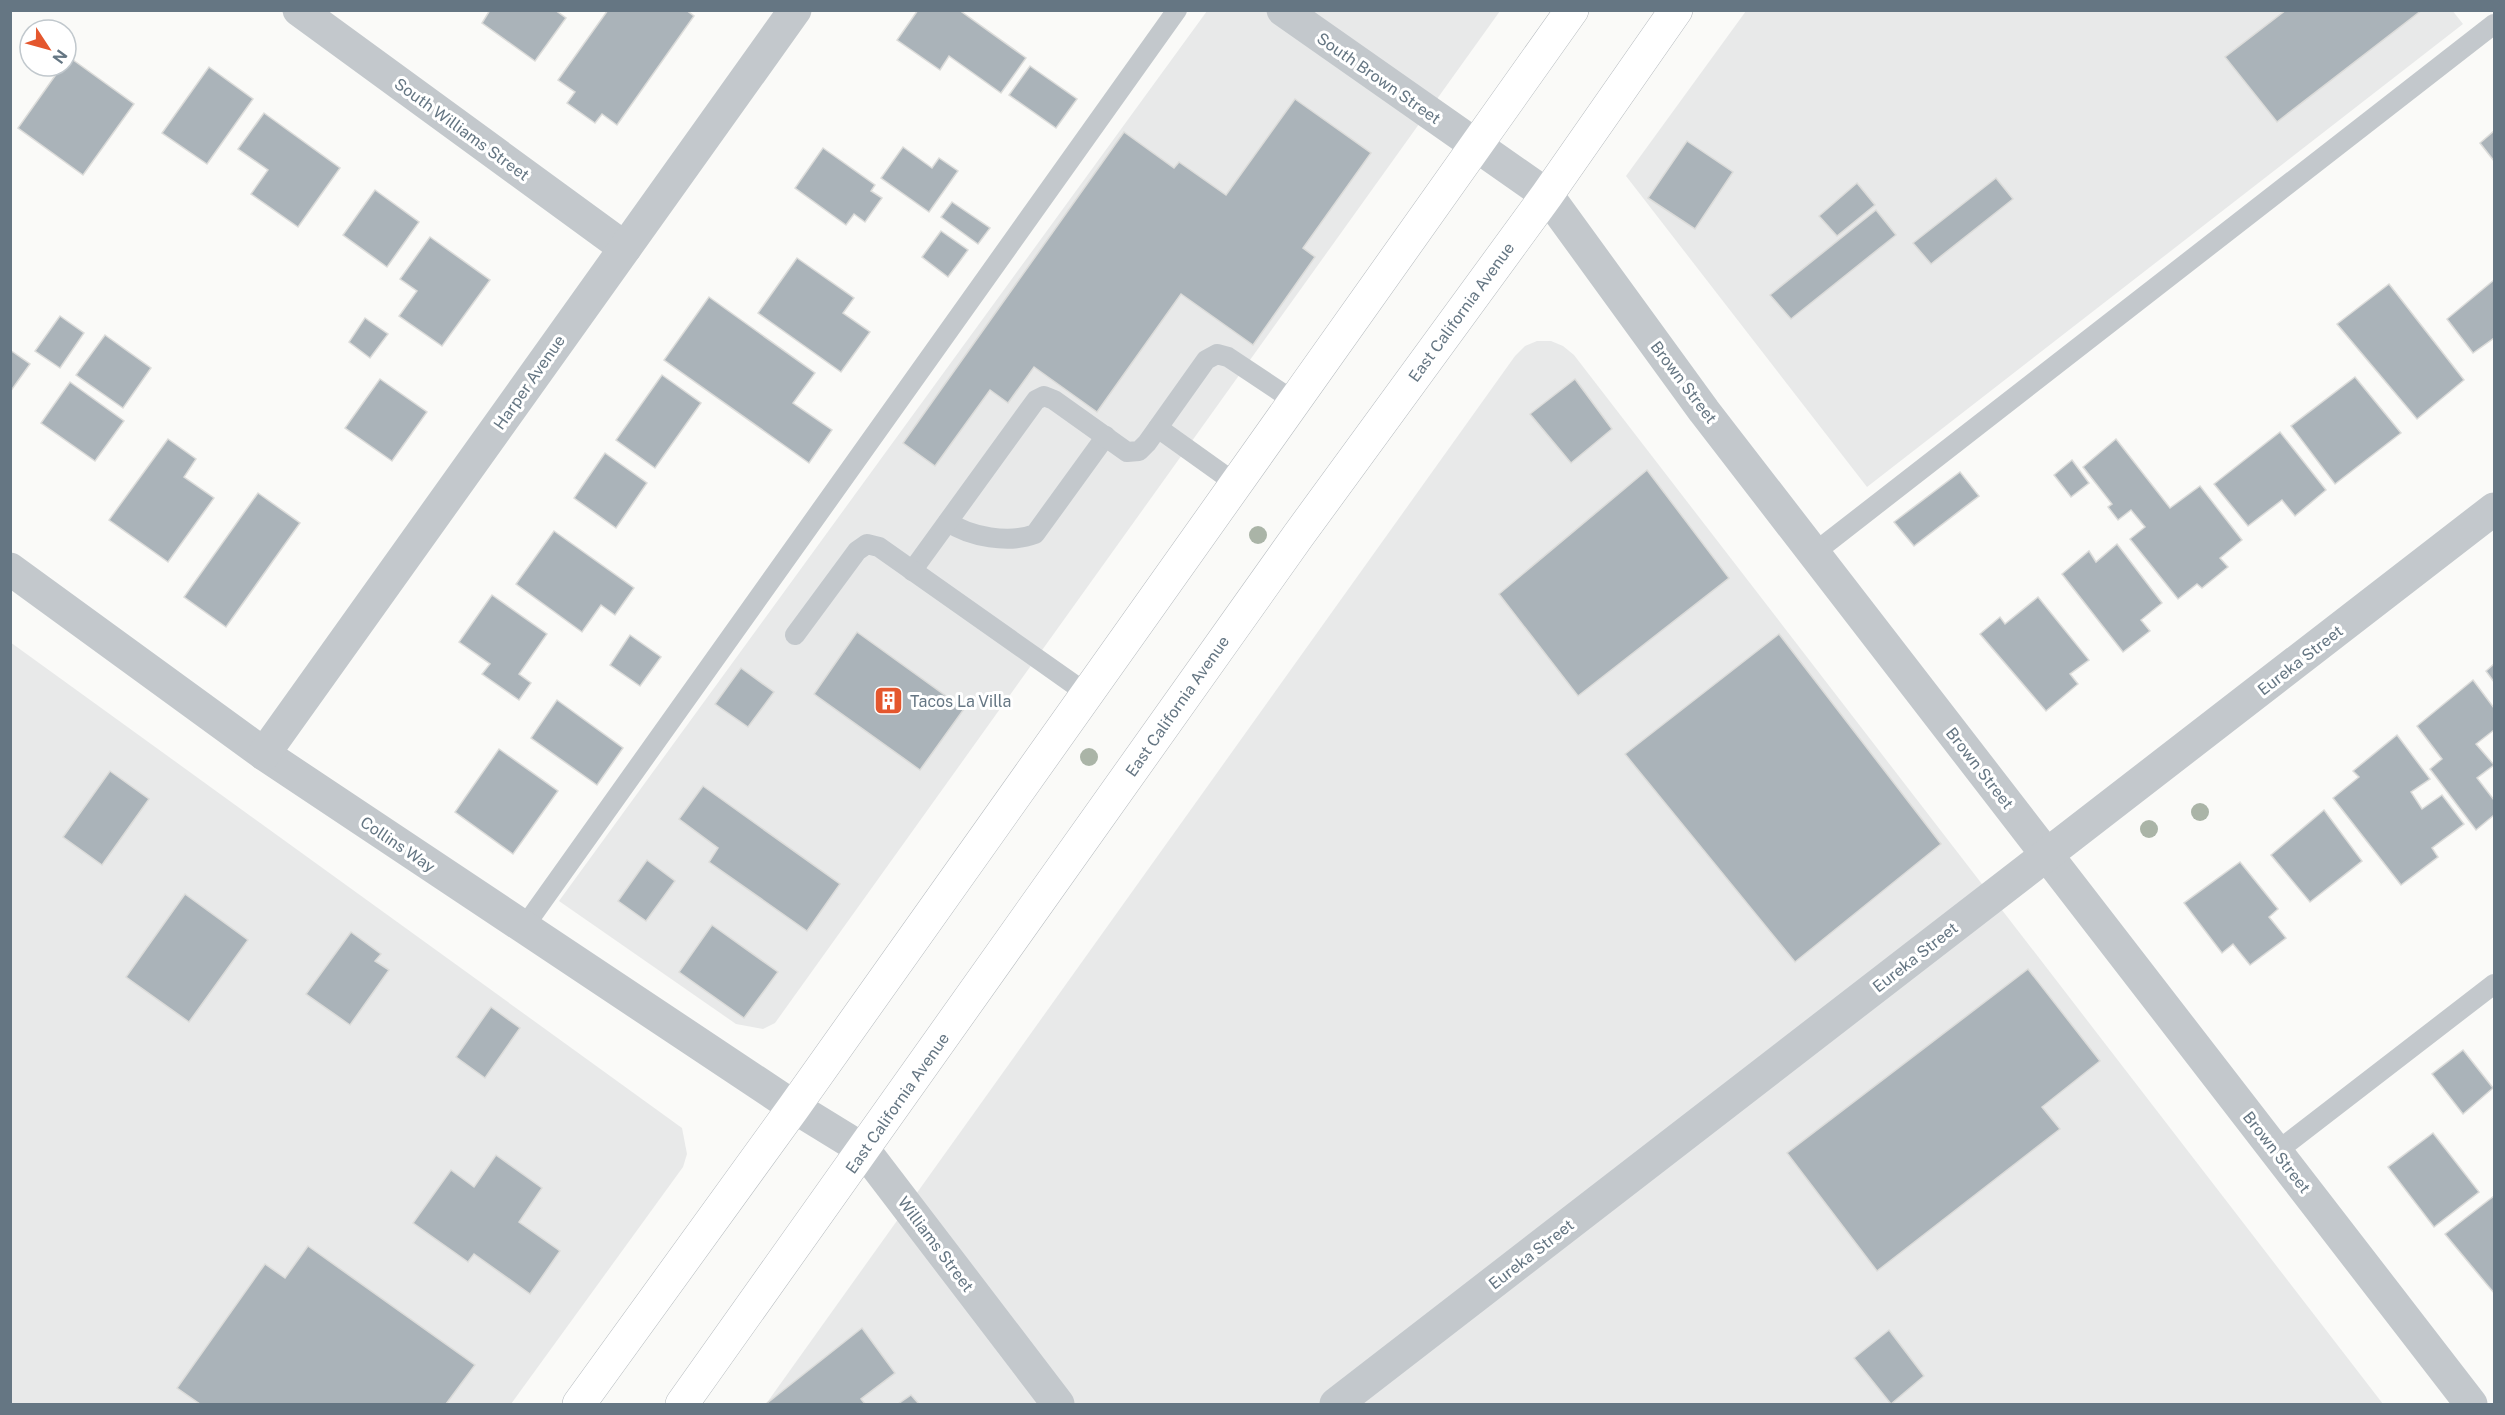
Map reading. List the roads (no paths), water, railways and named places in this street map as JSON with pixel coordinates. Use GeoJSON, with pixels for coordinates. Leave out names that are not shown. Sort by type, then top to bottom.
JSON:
{"type":"FeatureCollection","features":[{"type":"Feature","properties":{"kind":"main road"},"geometry":{"type":"LineString","coordinates":[[579,1404],[794,1107],[1572,10]]}},
{"type":"Feature","properties":{"kind":"main road","name":"East California Avenue"},"geometry":{"type":"LineString","coordinates":[[682,1404],[1298,536],[1546,195],[1676,10]]}},
{"type":"Feature","properties":{"kind":"street","name":"South Williams Street"},"geometry":{"type":"LineString","coordinates":[[299,10],[625,248]]}},
{"type":"Feature","properties":{"kind":"street","name":"Harper Avenue"},"geometry":{"type":"LineString","coordinates":[[264,754],[795,10]]}},
{"type":"Feature","properties":{"kind":"street","name":"South Brown Street"},"geometry":{"type":"LineString","coordinates":[[1283,10],[1475,147]]}},
{"type":"Feature","properties":{"kind":"street","name":"Brown Street"},"geometry":{"type":"LineString","coordinates":[[1475,147],[1546,195],[1704,411],[2471,1404]]}},
{"type":"Feature","properties":{"kind":"street","name":"Eureka Street"},"geometry":{"type":"LineString","coordinates":[[1336,1404],[2494,509]]}},
{"type":"Feature","properties":{"kind":"street","name":"Collins Way"},"geometry":{"type":"LineString","coordinates":[[10,569],[264,754],[794,1107]]}},
{"type":"Feature","properties":{"kind":"street","name":"Williams Street"},"geometry":{"type":"LineString","coordinates":[[794,1107],[864,1150],[1058,1404]]}},
{"type":"Feature","properties":{"kind":"lane"},"geometry":{"type":"LineString","coordinates":[[524,927],[1177,10]]}},
{"type":"Feature","properties":{"kind":"lane"},"geometry":{"type":"LineString","coordinates":[[1814,553],[2494,24]]}},
{"type":"Feature","properties":{"kind":"lane"},"geometry":{"type":"LineString","coordinates":[[912,571],[1036,400],[1044,396],[1054,400],[1127,452],[1139,451],[1206,360],[1217,354],[1228,357],[1294,401]]}},
{"type":"Feature","properties":{"kind":"lane"},"geometry":{"type":"LineString","coordinates":[[1158,428],[1236,483]]}},
{"type":"Feature","properties":{"kind":"lane"},"geometry":{"type":"LineString","coordinates":[[948,522],[961,531],[1006,539],[1021,540],[1035,534],[1106,436]]}},
{"type":"Feature","properties":{"kind":"lane"},"geometry":{"type":"LineString","coordinates":[[795,635],[857,551],[867,544],[879,547],[1086,693]]}},
{"type":"Feature","properties":{"kind":"lane"},"geometry":{"type":"LineString","coordinates":[[2276,1152],[2494,984]]}},
{"type":"Feature","properties":{"kind":"place","name":"Tacos La Villa"},"geometry":{"type":"Point","coordinates":[889,701]}}]}
